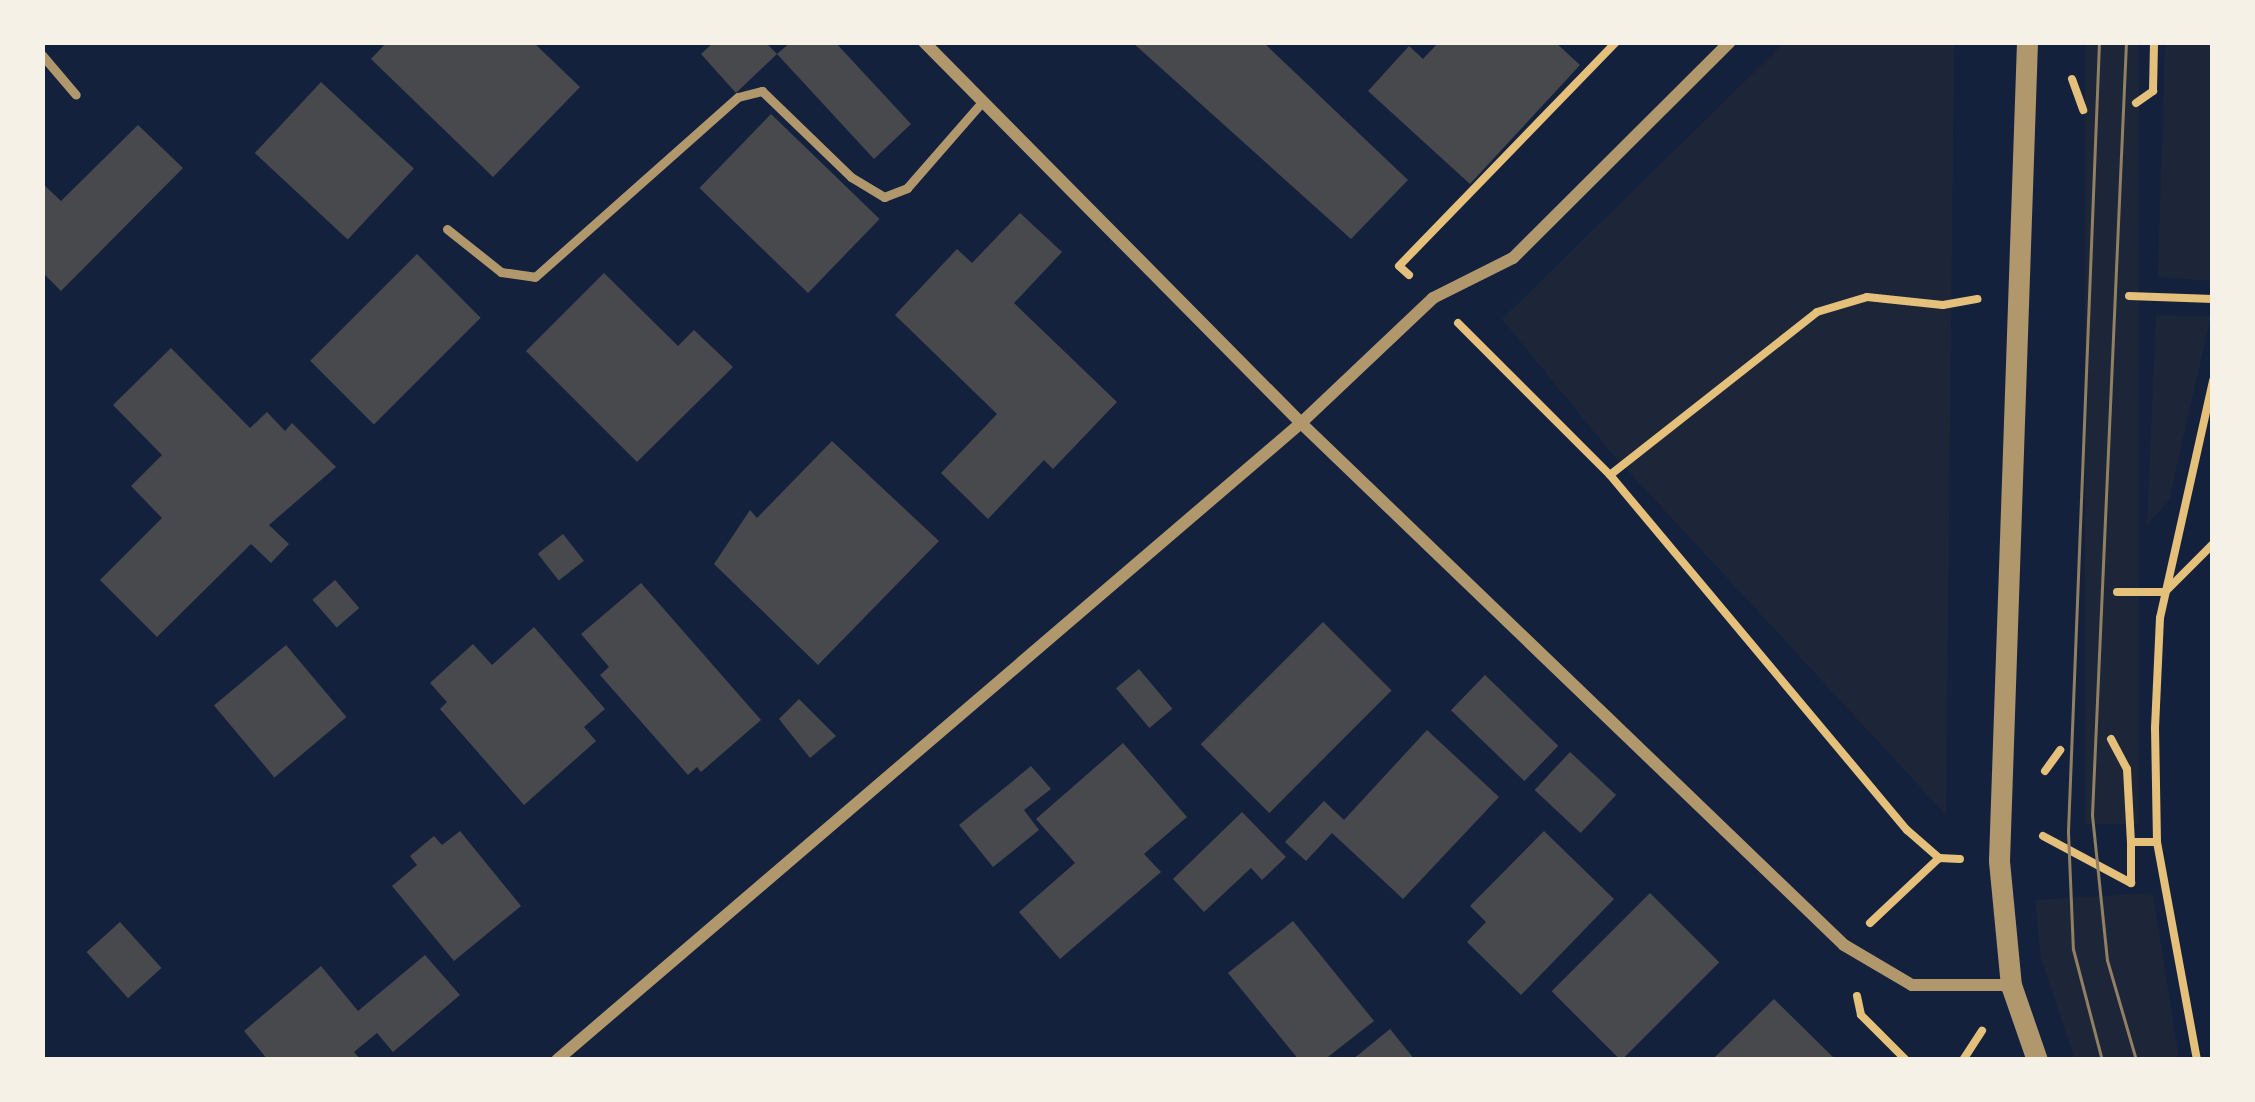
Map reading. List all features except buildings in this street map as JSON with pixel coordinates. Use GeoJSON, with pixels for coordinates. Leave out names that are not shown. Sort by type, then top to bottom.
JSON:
{"type":"FeatureCollection","features":[{"type":"Feature","properties":{"kind":"street"},"geometry":{"type":"LineString","coordinates":[[924,42],[1301,423],[1844,945],[1912,985],[2011,985]]}},
{"type":"Feature","properties":{"kind":"street"},"geometry":{"type":"LineString","coordinates":[[557,1060],[1301,423],[1433,298],[1513,258],[1730,42]]}},
{"type":"Feature","properties":{"kind":"street"},"geometry":{"type":"LineString","coordinates":[[2027,42],[1999,861],[2011,985],[2036,1060]]}},
{"type":"Feature","properties":{"kind":"lane"},"geometry":{"type":"LineString","coordinates":[[42,55],[76,95]]}},
{"type":"Feature","properties":{"kind":"lane"},"geometry":{"type":"LineString","coordinates":[[447,229],[501,272],[535,277],[738,97],[762,91],[851,177],[884,197],[907,188],[983,101]]}},
{"type":"Feature","properties":{"kind":"path"},"geometry":{"type":"LineString","coordinates":[[1616,42],[1400,266],[1610,475],[1939,858],[1844,945]]}},
{"type":"Feature","properties":{"kind":"path"},"geometry":{"type":"LineString","coordinates":[[2136,103],[2153,91],[2154,42]]}},
{"type":"Feature","properties":{"kind":"path"},"geometry":{"type":"LineString","coordinates":[[2072,64],[2083,110]]}},
{"type":"Feature","properties":{"kind":"path"},"geometry":{"type":"LineString","coordinates":[[2128,296],[2213,299]]}},
{"type":"Feature","properties":{"kind":"path"},"geometry":{"type":"LineString","coordinates":[[1610,475],[1766,345],[1839,303],[1943,305],[1960,298],[2020,306]]}},
{"type":"Feature","properties":{"kind":"path"},"geometry":{"type":"LineString","coordinates":[[2197,1060],[2157,842],[2164,592],[2213,381]]}},
{"type":"Feature","properties":{"kind":"path"},"geometry":{"type":"LineString","coordinates":[[2116,592],[2164,592],[2213,544]]}},
{"type":"Feature","properties":{"kind":"path"},"geometry":{"type":"LineString","coordinates":[[2045,854],[2043,832],[2131,883],[2127,770],[2111,740]]}},
{"type":"Feature","properties":{"kind":"path"},"geometry":{"type":"LineString","coordinates":[[2132,842],[2157,842]]}},
{"type":"Feature","properties":{"kind":"shaded area"},"geometry":{"type":"Polygon","coordinates":[[[1785,42],[1954,42],[1946,815],[1608,449],[1502,319],[1785,42]]]}},
{"type":"Feature","properties":{"kind":"shaded area"},"geometry":{"type":"Polygon","coordinates":[[[2085,42],[2139,42],[2139,824],[2085,824],[2085,42]]]}},
{"type":"Feature","properties":{"kind":"shaded area"},"geometry":{"type":"Polygon","coordinates":[[[2165,42],[2213,42],[2213,281],[2158,277],[2165,42]]]}},
{"type":"Feature","properties":{"kind":"shaded area"},"geometry":{"type":"Polygon","coordinates":[[[2156,315],[2211,316],[2169,500],[2147,525],[2156,315]]]}},
{"type":"Feature","properties":{"kind":"shaded area"},"geometry":{"type":"Polygon","coordinates":[[[2153,893],[2179,1060],[2075,1060],[2041,958],[2035,900],[2153,893]]]}},
{"type":"Feature","properties":{"kind":"tram line"},"geometry":{"type":"LineString","coordinates":[[2099,42],[2068,832],[2073,949],[2102,1060]]}},
{"type":"Feature","properties":{"kind":"tram line"},"geometry":{"type":"LineString","coordinates":[[2126,42],[2092,815],[2107,960],[2136,1060]]}}]}
